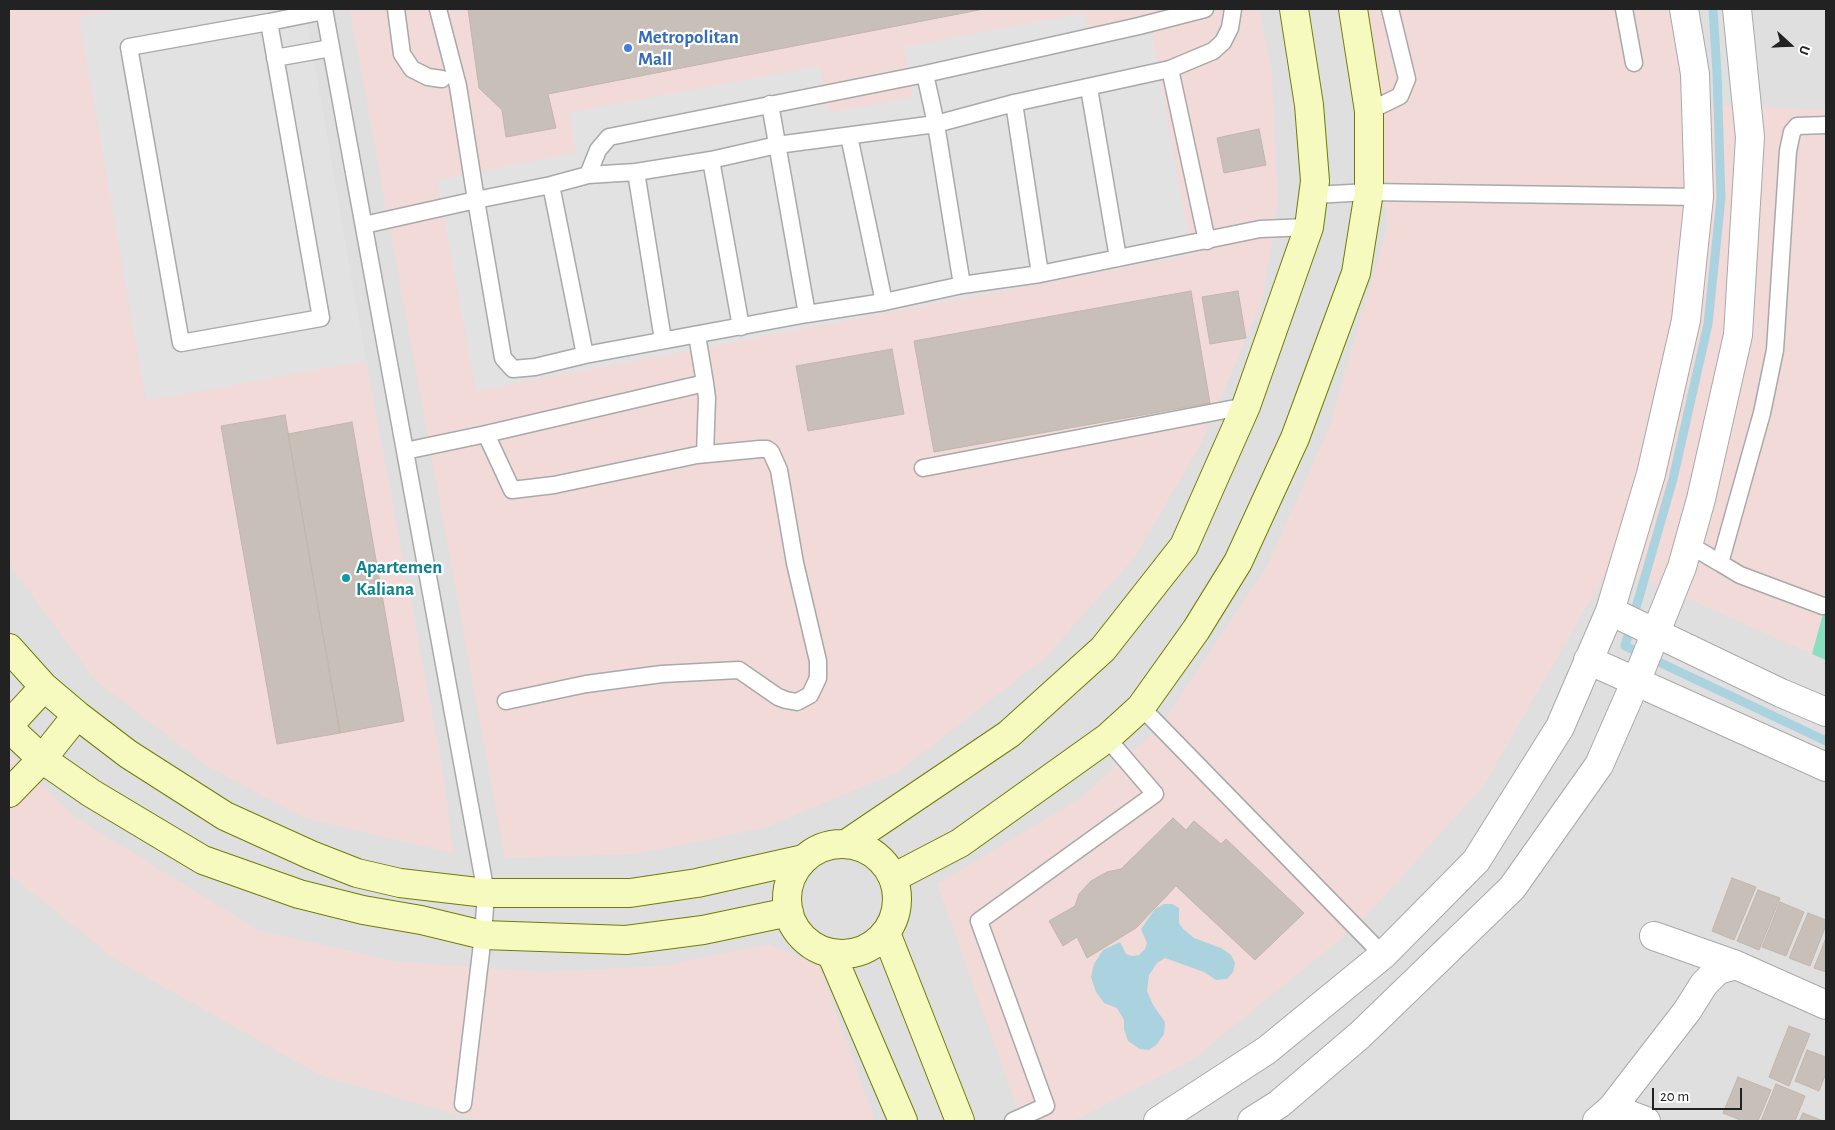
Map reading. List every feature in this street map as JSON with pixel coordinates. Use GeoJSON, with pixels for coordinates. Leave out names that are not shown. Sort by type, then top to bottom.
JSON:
{"type":"FeatureCollection","features":[{"type":"Feature","properties":{"kind":"street"},"geometry":{"type":"LineString","coordinates":[[846,844],[1009,734],[1103,649],[1184,546],[1246,406],[1309,227],[1315,181],[1309,105],[1294,9]]}},
{"type":"Feature","properties":{"kind":"street"},"geometry":{"type":"LineString","coordinates":[[893,878],[960,843],[1107,738],[1141,707],[1196,630],[1238,562],[1295,438],[1356,273],[1369,192],[1369,111],[1353,9]]}},
{"type":"Feature","properties":{"kind":"street"},"geometry":{"type":"LineString","coordinates":[[1158,1121],[1267,1050],[1383,955],[1476,862],[1560,727],[1593,661],[1615,613],[1651,474],[1686,320],[1699,198],[1695,74],[1684,9]]}},
{"type":"Feature","properties":{"kind":"street"},"geometry":{"type":"LineString","coordinates":[[1252,1121],[1279,1104],[1360,1035],[1512,888],[1599,765],[1635,675],[1682,567],[1701,499],[1738,335],[1750,137],[1737,9]]}},
{"type":"Feature","properties":{"kind":"street"},"geometry":{"type":"LineString","coordinates":[[1615,613],[1652,635],[1780,693],[1826,710]]}},
{"type":"Feature","properties":{"kind":"street"},"geometry":{"type":"LineString","coordinates":[[9,648],[44,687],[128,754],[225,816],[311,855],[357,873],[400,882],[486,893],[630,893],[697,883],[804,859]]}},
{"type":"Feature","properties":{"kind":"street"},"geometry":{"type":"LineString","coordinates":[[1593,661],[1635,675],[1826,767]]}},
{"type":"Feature","properties":{"kind":"street"},"geometry":{"type":"LineString","coordinates":[[44,687],[9,726],[42,759],[91,793],[203,860],[299,894],[363,910],[422,920],[483,936],[626,940],[703,930],[789,912]]}},
{"type":"Feature","properties":{"kind":"street"},"geometry":{"type":"LineString","coordinates":[[9,792],[42,759],[77,715]]}},
{"type":"Feature","properties":{"kind":"street"},"geometry":{"type":"LineString","coordinates":[[846,844],[860,847],[874,854],[885,865],[893,878],[897,893],[896,908],[886,933],[870,946],[852,954],[831,953],[813,946],[802,937],[794,926],[787,898],[789,884],[795,871],[804,859],[816,850],[830,845],[846,844]]}},
{"type":"Feature","properties":{"kind":"street"},"geometry":{"type":"LineString","coordinates":[[886,933],[960,1121]]}},
{"type":"Feature","properties":{"kind":"street"},"geometry":{"type":"LineString","coordinates":[[1654,936],[1736,965],[1826,1005]]}},
{"type":"Feature","properties":{"kind":"street"},"geometry":{"type":"LineString","coordinates":[[831,953],[904,1121]]}},
{"type":"Feature","properties":{"kind":"street"},"geometry":{"type":"LineString","coordinates":[[1646,1121],[1604,1114],[1687,1011],[1704,984],[1718,970],[1736,965]]}},
{"type":"Feature","properties":{"kind":"lane"},"geometry":{"type":"LineString","coordinates":[[396,9],[402,54],[412,70],[428,77],[442,79]]}},
{"type":"Feature","properties":{"kind":"lane"},"geometry":{"type":"LineString","coordinates":[[438,9],[458,86],[503,358],[513,368],[535,367],[663,340],[884,302],[962,285],[1040,274],[1260,229],[1309,227]]}},
{"type":"Feature","properties":{"kind":"lane"},"geometry":{"type":"LineString","coordinates":[[588,175],[598,150],[609,137],[925,74],[1139,26],[1205,9]]}},
{"type":"Feature","properties":{"kind":"lane"},"geometry":{"type":"LineString","coordinates":[[364,224],[551,185],[588,175],[636,172],[711,160],[777,145],[936,124],[1014,103],[1170,69],[1213,51],[1223,42],[1230,28],[1233,9]]}},
{"type":"Feature","properties":{"kind":"lane"},"geometry":{"type":"LineString","coordinates":[[1369,111],[1400,96],[1407,79],[1390,9]]}},
{"type":"Feature","properties":{"kind":"lane"},"geometry":{"type":"LineString","coordinates":[[1624,9],[1634,63]]}},
{"type":"Feature","properties":{"kind":"lane"},"geometry":{"type":"LineString","coordinates":[[269,22],[321,318],[181,343],[129,47],[269,22],[324,10],[486,893],[483,936],[463,1104]]}},
{"type":"Feature","properties":{"kind":"lane"},"geometry":{"type":"LineString","coordinates":[[275,58],[331,48]]}},
{"type":"Feature","properties":{"kind":"lane"},"geometry":{"type":"LineString","coordinates":[[1170,69],[1207,241]]}},
{"type":"Feature","properties":{"kind":"lane"},"geometry":{"type":"LineString","coordinates":[[925,74],[936,124],[962,285]]}},
{"type":"Feature","properties":{"kind":"lane"},"geometry":{"type":"LineString","coordinates":[[1089,88],[1118,258]]}},
{"type":"Feature","properties":{"kind":"lane"},"geometry":{"type":"LineString","coordinates":[[1014,103],[1040,274]]}},
{"type":"Feature","properties":{"kind":"lane"},"geometry":{"type":"LineString","coordinates":[[770,104],[807,314]]}},
{"type":"Feature","properties":{"kind":"lane"},"geometry":{"type":"LineString","coordinates":[[1720,563],[1762,413],[1775,350],[1788,151],[1792,132],[1797,126],[1826,125]]}},
{"type":"Feature","properties":{"kind":"lane"},"geometry":{"type":"LineString","coordinates":[[849,136],[884,302]]}},
{"type":"Feature","properties":{"kind":"lane"},"geometry":{"type":"LineString","coordinates":[[711,160],[741,327]]}},
{"type":"Feature","properties":{"kind":"lane"},"geometry":{"type":"LineString","coordinates":[[636,172],[663,340]]}},
{"type":"Feature","properties":{"kind":"lane"},"geometry":{"type":"LineString","coordinates":[[551,185],[585,355]]}},
{"type":"Feature","properties":{"kind":"lane"},"geometry":{"type":"LineString","coordinates":[[1314,194],[1369,192],[1699,198]]}},
{"type":"Feature","properties":{"kind":"lane"},"geometry":{"type":"LineString","coordinates":[[697,335],[707,398],[705,454]]}},
{"type":"Feature","properties":{"kind":"lane"},"geometry":{"type":"LineString","coordinates":[[405,451],[705,384]]}},
{"type":"Feature","properties":{"kind":"lane"},"geometry":{"type":"LineString","coordinates":[[923,468],[1246,406]]}},
{"type":"Feature","properties":{"kind":"lane"},"geometry":{"type":"LineString","coordinates":[[486,434],[512,490],[554,485],[705,454],[760,449],[770,450],[779,470],[795,564],[818,661],[818,678],[810,695],[797,702],[778,697],[739,670],[662,674],[586,684],[506,701]]}},
{"type":"Feature","properties":{"kind":"lane"},"geometry":{"type":"LineString","coordinates":[[1688,544],[1740,575],[1823,606]]}},
{"type":"Feature","properties":{"kind":"lane"},"geometry":{"type":"LineString","coordinates":[[1141,707],[1383,955]]}},
{"type":"Feature","properties":{"kind":"lane"},"geometry":{"type":"LineString","coordinates":[[1013,1121],[1046,1106],[980,921],[1155,794],[1107,738]]}},
{"type":"Feature","properties":{"kind":"shaded area"},"geometry":{"type":"Polygon","coordinates":[[[9,9],[1826,9],[1826,1121],[9,1121],[9,9]]]}},
{"type":"Feature","properties":{"kind":"shaded area"},"geometry":{"type":"Polygon","coordinates":[[[9,9],[305,9],[366,361],[444,778],[453,853],[307,819],[207,766],[95,680],[9,564],[9,9]]]}},
{"type":"Feature","properties":{"kind":"shaded area"},"geometry":{"type":"Polygon","coordinates":[[[125,9],[305,9],[366,361],[146,401],[79,17],[125,9]]]}},
{"type":"Feature","properties":{"kind":"shaded area"},"geometry":{"type":"Polygon","coordinates":[[[350,9],[1259,9],[1272,75],[1278,202],[1262,301],[1202,442],[1135,556],[1046,657],[898,772],[764,828],[635,854],[505,858],[350,9]]]}},
{"type":"Feature","properties":{"kind":"shaded area"},"geometry":{"type":"Polygon","coordinates":[[[1366,9],[1672,9],[1687,103],[1826,110],[1826,603],[1812,654],[1611,564],[1484,785],[1360,923],[1192,1060],[1073,1121],[1022,1121],[937,884],[1078,800],[1160,727],[1267,566],[1329,428],[1387,229],[1375,42],[1366,9]]]}},
{"type":"Feature","properties":{"kind":"shaded area"},"geometry":{"type":"Polygon","coordinates":[[[1084,13],[1087,28],[1149,16],[1192,255],[476,391],[437,180],[576,153],[569,113],[820,66],[829,113],[913,97],[904,47],[1084,13]]]}},
{"type":"Feature","properties":{"kind":"shaded area"},"geometry":{"type":"Polygon","coordinates":[[[9,754],[78,819],[258,930],[393,961],[543,972],[663,966],[769,944],[819,965],[875,1121],[481,1121],[324,1077],[116,960],[9,874],[9,754]]]}},
{"type":"Feature","properties":{"kind":"green space"},"geometry":{"type":"Polygon","coordinates":[[[1826,603],[1826,660],[1812,654],[1826,603]]]}},
{"type":"Feature","properties":{"kind":"water"},"geometry":{"type":"Polygon","coordinates":[[[1164,904],[1172,904],[1179,908],[1179,923],[1183,929],[1194,938],[1221,948],[1231,955],[1235,963],[1233,972],[1227,979],[1216,980],[1204,972],[1165,958],[1157,963],[1149,975],[1147,991],[1153,1005],[1165,1022],[1164,1034],[1157,1044],[1149,1050],[1140,1049],[1128,1041],[1124,1029],[1124,1020],[1117,1008],[1104,1003],[1096,992],[1091,977],[1094,964],[1103,950],[1120,942],[1126,954],[1132,956],[1139,955],[1145,949],[1147,943],[1141,929],[1155,909],[1164,904]]]}},
{"type":"Feature","properties":{"kind":"building","name":"Metropolitan Mall"},"geometry":{"type":"Polygon","coordinates":[[[468,9],[984,9],[548,94],[556,128],[506,137],[502,110],[479,88],[468,9]]]}},
{"type":"Feature","properties":{"kind":"building"},"geometry":{"type":"Polygon","coordinates":[[[1259,129],[1266,165],[1224,173],[1217,138],[1259,129]]]}},
{"type":"Feature","properties":{"kind":"building"},"geometry":{"type":"Polygon","coordinates":[[[1191,291],[1210,403],[934,452],[914,341],[1191,291]]]}},
{"type":"Feature","properties":{"kind":"building"},"geometry":{"type":"Polygon","coordinates":[[[1238,291],[1246,338],[1210,344],[1202,297],[1238,291]]]}},
{"type":"Feature","properties":{"kind":"building"},"geometry":{"type":"Polygon","coordinates":[[[892,349],[904,414],[808,431],[796,366],[892,349]]]}},
{"type":"Feature","properties":{"kind":"building"},"geometry":{"type":"Polygon","coordinates":[[[285,415],[340,733],[277,744],[221,426],[285,415]]]}},
{"type":"Feature","properties":{"kind":"building","name":"Apartemen Kaliana"},"geometry":{"type":"Polygon","coordinates":[[[352,422],[404,721],[340,733],[288,434],[352,422]]]}},
{"type":"Feature","properties":{"kind":"building"},"geometry":{"type":"Polygon","coordinates":[[[1173,818],[1186,830],[1194,821],[1221,844],[1226,839],[1304,913],[1255,960],[1176,886],[1136,928],[1087,958],[1077,937],[1063,946],[1049,921],[1075,906],[1079,894],[1091,881],[1107,872],[1121,869],[1173,818]]]}},
{"type":"Feature","properties":{"kind":"building"},"geometry":{"type":"Polygon","coordinates":[[[1732,878],[1756,887],[1734,940],[1712,931],[1732,878]]]}},
{"type":"Feature","properties":{"kind":"building"},"geometry":{"type":"Polygon","coordinates":[[[1758,890],[1780,898],[1759,950],[1737,941],[1758,890]]]}},
{"type":"Feature","properties":{"kind":"building"},"geometry":{"type":"Polygon","coordinates":[[[1780,902],[1804,912],[1786,956],[1762,947],[1780,902]]]}},
{"type":"Feature","properties":{"kind":"building"},"geometry":{"type":"Polygon","coordinates":[[[1808,913],[1826,920],[1826,925],[1810,966],[1789,958],[1808,913]]]}},
{"type":"Feature","properties":{"kind":"building"},"geometry":{"type":"Polygon","coordinates":[[[1826,938],[1826,972],[1814,968],[1826,938]]]}},
{"type":"Feature","properties":{"kind":"building"},"geometry":{"type":"Polygon","coordinates":[[[1789,1026],[1810,1034],[1789,1086],[1769,1077],[1789,1026]]]}},
{"type":"Feature","properties":{"kind":"building"},"geometry":{"type":"Polygon","coordinates":[[[1807,1050],[1826,1057],[1826,1073],[1819,1091],[1795,1081],[1807,1050]]]}},
{"type":"Feature","properties":{"kind":"building"},"geometry":{"type":"Polygon","coordinates":[[[1738,1077],[1771,1090],[1758,1121],[1743,1121],[1723,1113],[1738,1077]]]}},
{"type":"Feature","properties":{"kind":"building"},"geometry":{"type":"Polygon","coordinates":[[[1776,1084],[1805,1096],[1795,1121],[1761,1121],[1776,1084]]]}},
{"type":"Feature","properties":{"kind":"building"},"geometry":{"type":"Polygon","coordinates":[[[1803,1113],[1823,1121],[1799,1121],[1803,1113]]]}},
{"type":"Feature","properties":{"kind":"waterway"},"geometry":{"type":"LineString","coordinates":[[1713,9],[1721,198],[1708,324],[1673,479],[1625,646],[1826,741]]}},
{"type":"Feature","properties":{"kind":"place","name":"Metropolitan Mall"},"geometry":{"type":"Point","coordinates":[628,48]}},
{"type":"Feature","properties":{"kind":"place","name":"Apartemen Kaliana"},"geometry":{"type":"Point","coordinates":[346,578]}}]}
